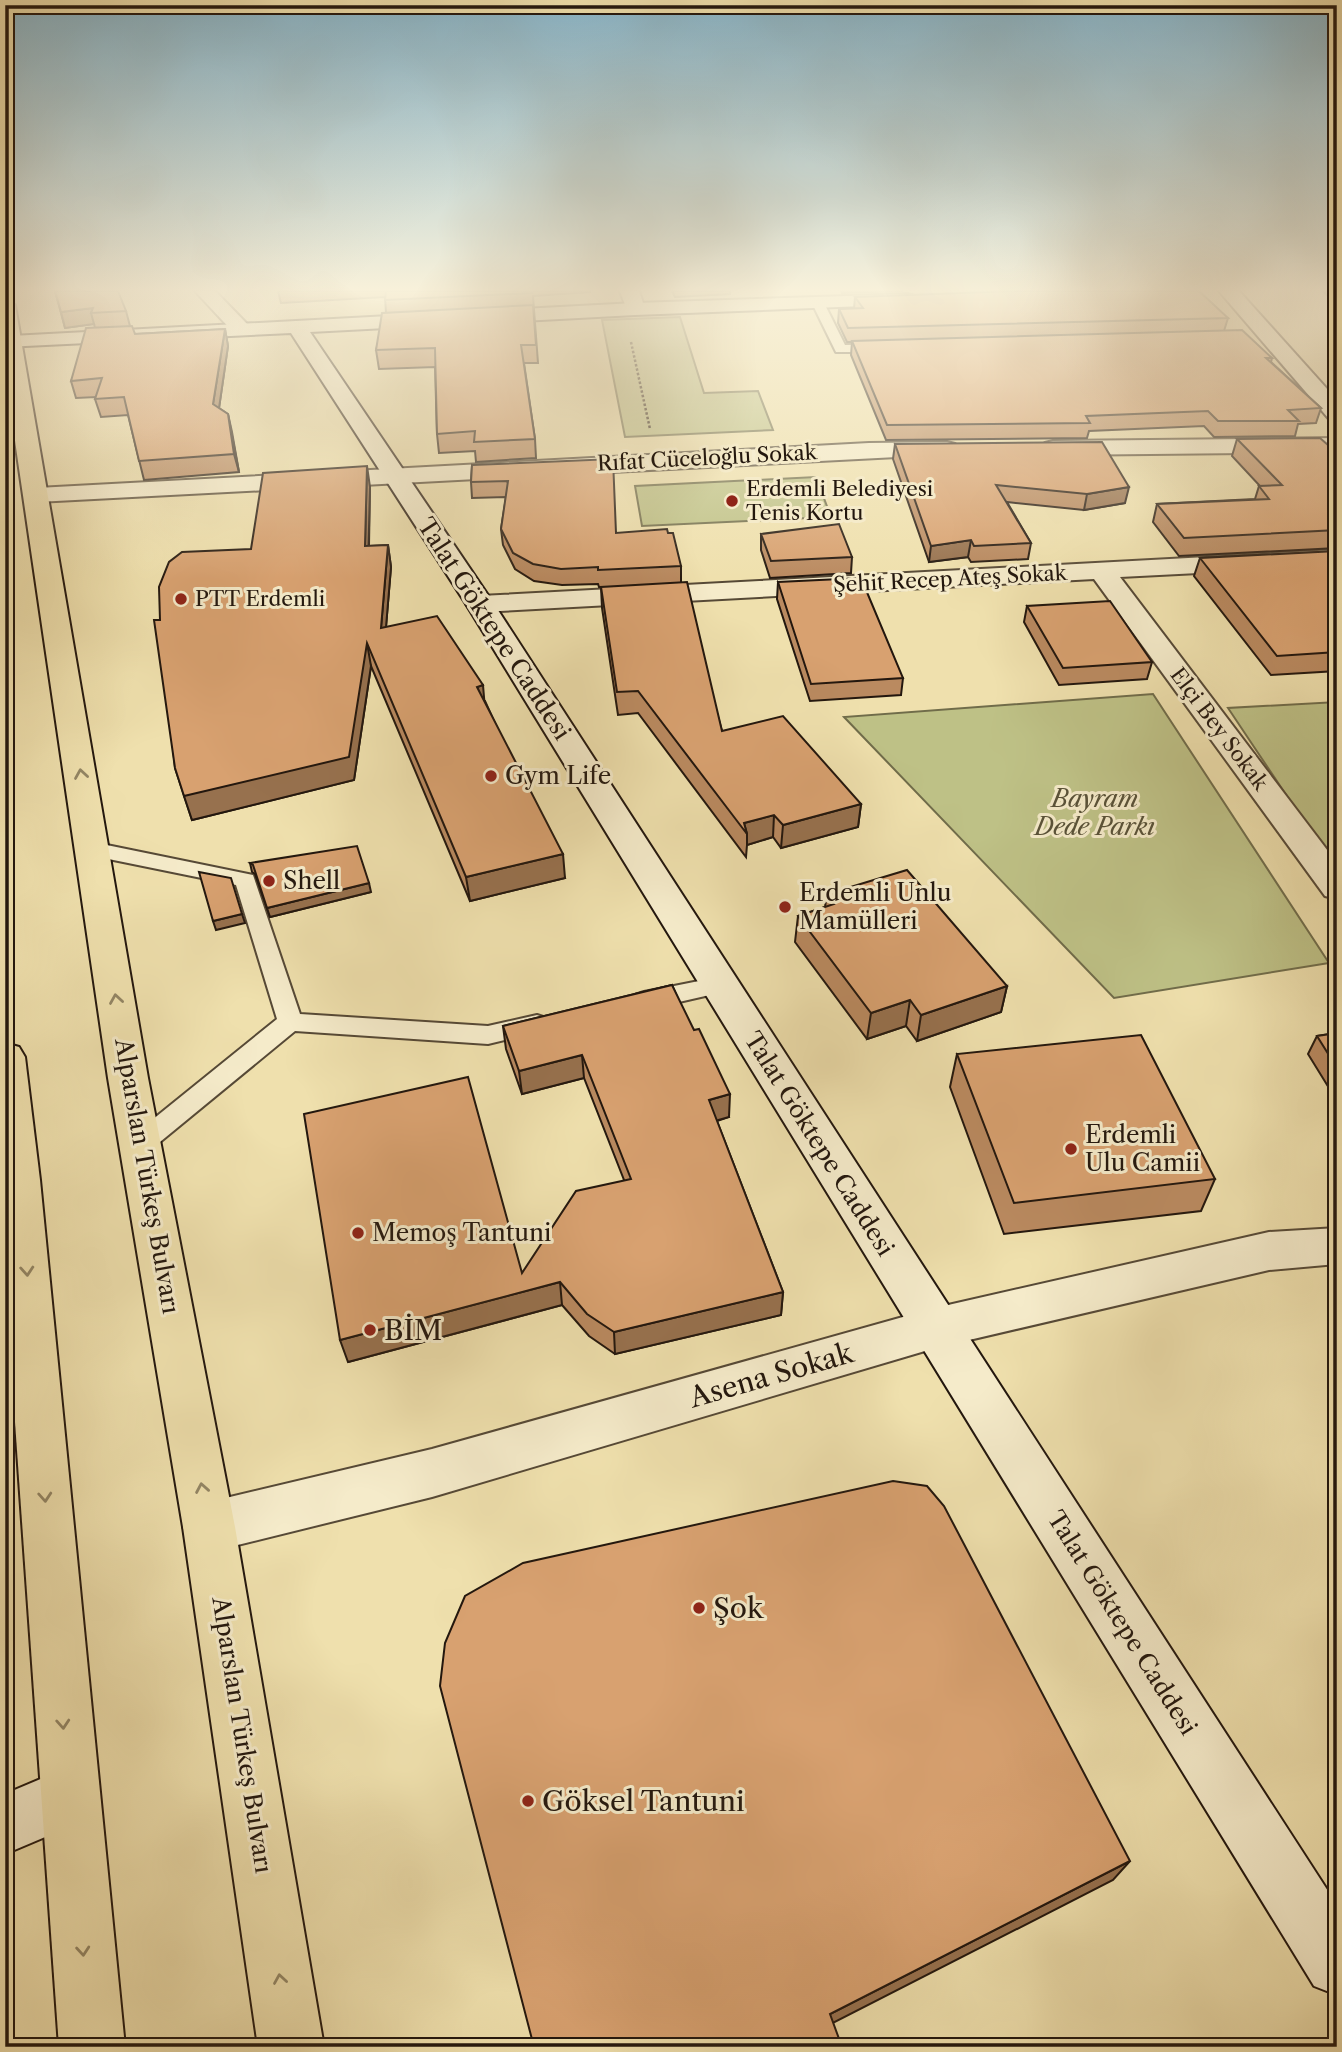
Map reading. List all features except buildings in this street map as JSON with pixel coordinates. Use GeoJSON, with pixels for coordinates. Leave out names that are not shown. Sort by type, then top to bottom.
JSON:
{"type":"FeatureCollection","features":[{"type":"Feature","properties":{"kind":"highway","name":"Alparslan Türkeş Bulvarı"},"geometry":{"type":"LineString","coordinates":[[19,387],[140,1144],[209,1527],[291,2047]]}},
{"type":"Feature","properties":{"kind":"highway"},"geometry":{"type":"LineString","coordinates":[[5,1056],[23,1213],[69,1797],[92,2047]]}},
{"type":"Feature","properties":{"kind":"street","name":"Talat Göktepe Caddesi"},"geometry":{"type":"LineString","coordinates":[[337,387],[480,604],[934,1328],[1337,1963]]}},
{"type":"Feature","properties":{"kind":"street"},"geometry":{"type":"LineString","coordinates":[[1310,387],[1337,414]]}},
{"type":"Feature","properties":{"kind":"street"},"geometry":{"type":"LineString","coordinates":[[1034,448],[1337,445]]}},
{"type":"Feature","properties":{"kind":"street","name":"Rıfat Cüceloğlu Sokak"},"geometry":{"type":"LineString","coordinates":[[37,495],[869,450],[966,449]]}},
{"type":"Feature","properties":{"kind":"street","name":"Şehit Recep Ateş Sokak"},"geometry":{"type":"LineString","coordinates":[[480,604],[1337,558]]}},
{"type":"Feature","properties":{"kind":"street","name":"Elçi Bey Sokak"},"geometry":{"type":"LineString","coordinates":[[1102,570],[1337,888]]}},
{"type":"Feature","properties":{"kind":"street","name":"Asena Sokak"},"geometry":{"type":"LineString","coordinates":[[209,1527],[432,1473],[934,1328],[1269,1251],[1337,1246]]}},
{"type":"Feature","properties":{"kind":"street"},"geometry":{"type":"LineString","coordinates":[[5,1824],[69,1797]]}},
{"type":"Feature","properties":{"kind":"lane"},"geometry":{"type":"LineString","coordinates":[[93,849],[245,880],[290,1022]]}},
{"type":"Feature","properties":{"kind":"lane"},"geometry":{"type":"LineString","coordinates":[[624,1005],[719,985]]}},
{"type":"Feature","properties":{"kind":"lane"},"geometry":{"type":"LineString","coordinates":[[140,1144],[290,1022],[488,1035],[556,1020]]}},
{"type":"Feature","properties":{"kind":"path"},"geometry":{"type":"LineString","coordinates":[[644,387],[657,461]]}},
{"type":"Feature","properties":{"kind":"green space"},"geometry":{"type":"Polygon","coordinates":[[[615,387],[702,387],[704,393],[758,391],[773,430],[625,437],[615,387]]]}},
{"type":"Feature","properties":{"kind":"green space","name":"Erdemli Belediyesi Tenis Kortu"},"geometry":{"type":"Polygon","coordinates":[[[816,477],[831,517],[642,526],[635,486],[816,477]]]}},
{"type":"Feature","properties":{"kind":"green space","name":"Bayram Dede Parkı"},"geometry":{"type":"Polygon","coordinates":[[[1153,694],[1329,963],[1114,998],[844,717],[1153,694]]]}},
{"type":"Feature","properties":{"kind":"green space"},"geometry":{"type":"Polygon","coordinates":[[[1337,702],[1337,865],[1333,865],[1228,708],[1337,702]]]}},
{"type":"Feature","properties":{"kind":"place","name":"Erdemli Belediyesi Tenis Kortu"},"geometry":{"type":"Point","coordinates":[732,501]}},
{"type":"Feature","properties":{"kind":"place","name":"PTT Erdemli"},"geometry":{"type":"Point","coordinates":[181,599]}},
{"type":"Feature","properties":{"kind":"place","name":"Gym Life"},"geometry":{"type":"Point","coordinates":[491,776]}},
{"type":"Feature","properties":{"kind":"place","name":"Shell"},"geometry":{"type":"Point","coordinates":[269,881]}},
{"type":"Feature","properties":{"kind":"place","name":"Erdemli Unlu Mamülleri"},"geometry":{"type":"Point","coordinates":[785,907]}},
{"type":"Feature","properties":{"kind":"place","name":"Erdemli Ulu Camii"},"geometry":{"type":"Point","coordinates":[1071,1149]}},
{"type":"Feature","properties":{"kind":"place","name":"Memoş Tantuni"},"geometry":{"type":"Point","coordinates":[358,1233]}},
{"type":"Feature","properties":{"kind":"place","name":"BİM"},"geometry":{"type":"Point","coordinates":[370,1330]}},
{"type":"Feature","properties":{"kind":"place","name":"Şok"},"geometry":{"type":"Point","coordinates":[699,1608]}},
{"type":"Feature","properties":{"kind":"place","name":"Göksel Tantuni"},"geometry":{"type":"Point","coordinates":[528,1801]}}]}
